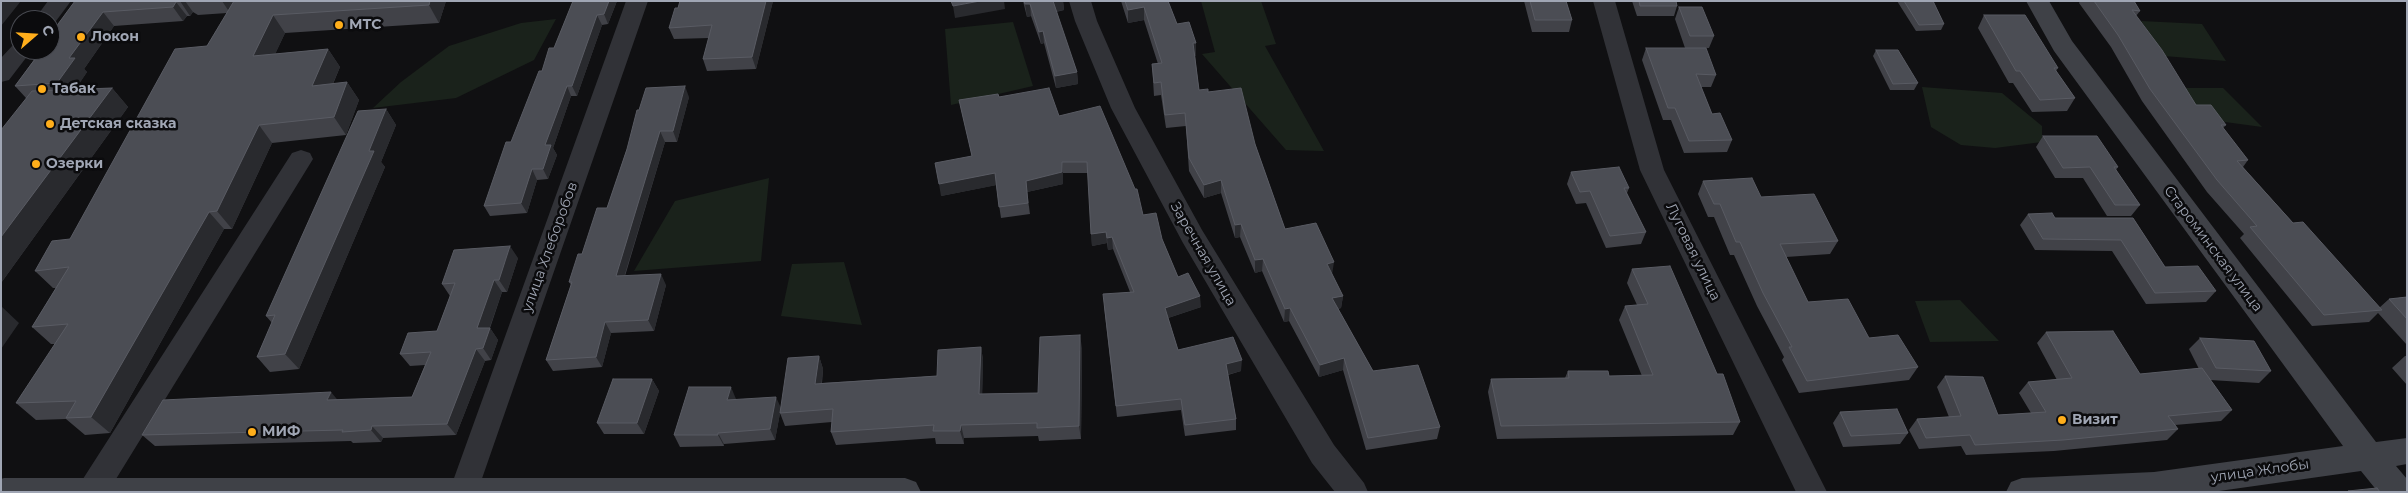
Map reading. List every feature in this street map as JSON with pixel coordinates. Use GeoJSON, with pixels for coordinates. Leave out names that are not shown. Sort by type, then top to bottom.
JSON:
{"type":"FeatureCollection","features":[{"type":"Feature","properties":{"kind":"street","name":"улица Хлеборобов"},"geometry":{"type":"LineString","coordinates":[[462,491],[637,1]]}},
{"type":"Feature","properties":{"kind":"street","name":"Заречная улица"},"geometry":{"type":"LineString","coordinates":[[1080,1],[1086,21],[1123,108],[1192,236],[1323,454],[1353,492]]}},
{"type":"Feature","properties":{"kind":"street","name":"Луговая улица"},"geometry":{"type":"LineString","coordinates":[[1604,1],[1652,170],[1812,492]]}},
{"type":"Feature","properties":{"kind":"street","name":"Староминская улица"},"geometry":{"type":"LineString","coordinates":[[2036,1],[2079,68],[2368,456],[2398,492]]}},
{"type":"Feature","properties":{"kind":"street"},"geometry":{"type":"LineString","coordinates":[[1,74],[13,60]]}},
{"type":"Feature","properties":{"kind":"street"},"geometry":{"type":"LineString","coordinates":[[92,492],[302,159]]}},
{"type":"Feature","properties":{"kind":"street","name":"улица Жлобы"},"geometry":{"type":"LineString","coordinates":[[2022,492],[2154,486],[2407,451]]}},
{"type":"Feature","properties":{"kind":"street"},"geometry":{"type":"LineString","coordinates":[[4,492],[905,492]]}},
{"type":"Feature","properties":{"kind":"shaded area"},"geometry":{"type":"Polygon","coordinates":[[[1201,1],[1261,1],[1276,44],[1265,46],[1324,151],[1286,150],[1202,54],[1215,52],[1201,1]]]}},
{"type":"Feature","properties":{"kind":"shaded area"},"geometry":{"type":"Polygon","coordinates":[[[556,19],[534,60],[456,98],[373,108],[401,82],[449,46],[521,23],[556,19]]]}},
{"type":"Feature","properties":{"kind":"shaded area"},"geometry":{"type":"Polygon","coordinates":[[[2141,21],[2202,24],[2226,61],[2164,56],[2141,21]]]}},
{"type":"Feature","properties":{"kind":"shaded area"},"geometry":{"type":"Polygon","coordinates":[[[1013,22],[1033,86],[951,105],[945,29],[1013,22]]]}},
{"type":"Feature","properties":{"kind":"shaded area"},"geometry":{"type":"Polygon","coordinates":[[[1922,87],[2002,93],[2042,126],[2042,142],[1995,148],[1961,145],[1931,127],[1922,87]]]}},
{"type":"Feature","properties":{"kind":"shaded area"},"geometry":{"type":"Polygon","coordinates":[[[2184,88],[2223,88],[2262,127],[2203,119],[2184,88]]]}},
{"type":"Feature","properties":{"kind":"shaded area"},"geometry":{"type":"Polygon","coordinates":[[[769,178],[761,261],[634,271],[675,201],[769,178]]]}},
{"type":"Feature","properties":{"kind":"shaded area"},"geometry":{"type":"Polygon","coordinates":[[[844,262],[862,325],[781,316],[792,264],[844,262]]]}},
{"type":"Feature","properties":{"kind":"shaded area"},"geometry":{"type":"Polygon","coordinates":[[[1960,300],[1999,341],[1930,342],[1915,301],[1960,300]]]}},
{"type":"Feature","properties":{"kind":"building"},"geometry":{"type":"Polygon","coordinates":[[[75,1],[180,1],[176,2],[173,7],[103,12],[69,58],[75,58],[57,83],[15,86],[34,60],[60,60],[60,21],[75,1]]]}},
{"type":"Feature","properties":{"kind":"building"},"geometry":{"type":"Polygon","coordinates":[[[234,1],[430,1],[429,5],[273,15],[253,56],[328,49],[312,86],[347,82],[334,117],[259,125],[217,211],[209,212],[91,417],[66,418],[76,401],[16,403],[68,324],[32,327],[69,267],[35,271],[52,241],[70,239],[175,49],[207,46],[234,1]]]}},
{"type":"Feature","properties":{"kind":"building"},"geometry":{"type":"Polygon","coordinates":[[[573,1],[609,1],[604,14],[597,15],[572,86],[567,86],[545,145],[551,145],[543,169],[532,169],[521,203],[484,206],[506,142],[511,142],[539,71],[542,71],[549,48],[554,48],[573,1]]]}},
{"type":"Feature","properties":{"kind":"building"},"geometry":{"type":"Polygon","coordinates":[[[680,1],[766,1],[752,57],[703,59],[712,25],[669,28],[675,8],[678,8],[680,1]]]}},
{"type":"Feature","properties":{"kind":"building"},"geometry":{"type":"Polygon","coordinates":[[[951,1],[980,1],[953,6],[951,1]]]}},
{"type":"Feature","properties":{"kind":"building"},"geometry":{"type":"Polygon","coordinates":[[[1024,1],[1053,1],[1077,72],[1055,76],[1043,31],[1039,32],[1030,4],[1025,4],[1024,1]]]}},
{"type":"Feature","properties":{"kind":"building"},"geometry":{"type":"Polygon","coordinates":[[[1125,1],[1168,1],[1177,24],[1189,22],[1196,43],[1193,43],[1199,90],[1208,89],[1208,92],[1241,88],[1255,144],[1285,229],[1316,223],[1334,262],[1327,264],[1343,296],[1332,298],[1373,371],[1418,365],[1440,427],[1368,438],[1344,358],[1320,365],[1290,308],[1285,309],[1263,259],[1255,260],[1241,224],[1235,225],[1221,180],[1204,185],[1189,158],[1185,113],[1165,115],[1161,82],[1154,83],[1152,64],[1162,63],[1144,7],[1128,10],[1125,1]]]}},
{"type":"Feature","properties":{"kind":"building"},"geometry":{"type":"Polygon","coordinates":[[[1530,1],[1566,1],[1572,20],[1535,20],[1530,1]]]}},
{"type":"Feature","properties":{"kind":"building"},"geometry":{"type":"Polygon","coordinates":[[[1639,1],[1676,1],[1677,6],[1640,6],[1639,1]]]}},
{"type":"Feature","properties":{"kind":"building"},"geometry":{"type":"Polygon","coordinates":[[[1904,1],[1933,1],[1944,24],[1919,25],[1904,1]]]}},
{"type":"Feature","properties":{"kind":"building"},"geometry":{"type":"Polygon","coordinates":[[[2094,1],[2134,1],[2140,11],[2132,10],[2162,50],[2196,105],[2211,105],[2226,125],[2221,125],[2248,160],[2237,161],[2293,223],[2303,222],[2382,310],[2324,315],[2250,227],[2257,226],[2217,180],[2150,89],[2118,35],[2094,1]]]}},
{"type":"Feature","properties":{"kind":"building"},"geometry":{"type":"Polygon","coordinates":[[[1679,7],[1702,7],[1714,36],[1690,36],[1679,7]]]}},
{"type":"Feature","properties":{"kind":"building"},"geometry":{"type":"Polygon","coordinates":[[[1984,15],[2025,15],[2058,68],[2054,68],[2075,98],[2040,100],[2020,71],[2016,71],[1984,15]]]}},
{"type":"Feature","properties":{"kind":"building"},"geometry":{"type":"Polygon","coordinates":[[[1646,48],[1706,48],[1716,75],[1696,74],[1712,114],[1720,113],[1732,140],[1689,141],[1675,108],[1668,108],[1646,48]]]}},
{"type":"Feature","properties":{"kind":"building"},"geometry":{"type":"Polygon","coordinates":[[[1876,50],[1898,50],[1918,83],[1893,84],[1876,50]]]}},
{"type":"Feature","properties":{"kind":"building"},"geometry":{"type":"Polygon","coordinates":[[[685,86],[673,131],[660,131],[616,276],[661,274],[648,320],[605,322],[596,357],[546,360],[572,282],[569,282],[578,254],[582,254],[597,208],[607,208],[627,149],[637,110],[639,110],[646,88],[685,86]]]}},
{"type":"Feature","properties":{"kind":"building"},"geometry":{"type":"Polygon","coordinates":[[[112,88],[1,237],[1,130],[32,91],[112,88]]]}},
{"type":"Feature","properties":{"kind":"building"},"geometry":{"type":"Polygon","coordinates":[[[1049,88],[1059,116],[1100,106],[1135,189],[1137,189],[1143,215],[1156,213],[1162,239],[1178,277],[1188,273],[1200,296],[1165,308],[1178,350],[1233,337],[1242,360],[1226,364],[1236,419],[1185,425],[1181,399],[1116,406],[1103,294],[1134,292],[1112,237],[1107,238],[1106,232],[1091,234],[1087,162],[1062,162],[1062,172],[1026,181],[1028,203],[999,207],[995,173],[939,184],[935,163],[972,156],[959,100],[998,94],[999,97],[1049,88]]]}},
{"type":"Feature","properties":{"kind":"building"},"geometry":{"type":"Polygon","coordinates":[[[386,109],[369,151],[374,151],[285,354],[257,357],[275,315],[266,316],[358,111],[386,109]]]}},
{"type":"Feature","properties":{"kind":"building"},"geometry":{"type":"Polygon","coordinates":[[[2043,136],[2097,136],[2118,167],[2114,167],[2140,205],[2115,205],[2090,167],[2063,168],[2043,136]]]}},
{"type":"Feature","properties":{"kind":"building"},"geometry":{"type":"Polygon","coordinates":[[[1619,167],[1629,188],[1624,188],[1646,232],[1610,236],[1590,191],[1580,192],[1571,172],[1619,167]]]}},
{"type":"Feature","properties":{"kind":"building"},"geometry":{"type":"Polygon","coordinates":[[[1752,178],[1761,197],[1814,194],[1838,241],[1780,244],[1808,302],[1848,299],[1869,338],[1898,335],[1918,367],[1807,381],[1740,242],[1736,242],[1720,204],[1714,204],[1703,181],[1752,178]]]}},
{"type":"Feature","properties":{"kind":"building"},"geometry":{"type":"Polygon","coordinates":[[[2052,213],[2055,218],[2133,218],[2165,267],[2198,266],[2216,291],[2155,293],[2121,240],[2043,239],[2028,214],[2052,213]]]}},
{"type":"Feature","properties":{"kind":"building"},"geometry":{"type":"Polygon","coordinates":[[[510,246],[499,280],[494,280],[477,328],[490,328],[483,348],[476,349],[447,424],[372,426],[371,430],[342,432],[343,430],[142,435],[163,400],[331,392],[327,400],[412,397],[431,352],[400,354],[408,333],[437,331],[455,283],[442,284],[454,250],[510,246]]]}},
{"type":"Feature","properties":{"kind":"building"},"geometry":{"type":"Polygon","coordinates":[[[1670,266],[1717,374],[1723,374],[1740,422],[1501,426],[1491,379],[1569,378],[1568,371],[1608,371],[1609,376],[1653,375],[1625,306],[1648,304],[1632,269],[1670,266]]]}},
{"type":"Feature","properties":{"kind":"building"},"geometry":{"type":"Polygon","coordinates":[[[2407,297],[2407,319],[2389,299],[2407,297]]]}},
{"type":"Feature","properties":{"kind":"building"},"geometry":{"type":"Polygon","coordinates":[[[2113,331],[2140,374],[2202,368],[2232,410],[2168,416],[2178,429],[2063,440],[1975,445],[1970,435],[1926,438],[1917,419],[1961,416],[1945,376],[1983,377],[1998,415],[2046,412],[2028,382],[2072,378],[2046,332],[2113,331]]]}},
{"type":"Feature","properties":{"kind":"building"},"geometry":{"type":"Polygon","coordinates":[[[1080,335],[1079,426],[1037,428],[1037,423],[961,425],[960,431],[933,431],[934,425],[831,432],[833,409],[780,413],[788,358],[819,356],[815,384],[937,376],[938,350],[981,347],[979,394],[1038,393],[1040,337],[1080,335]]]}},
{"type":"Feature","properties":{"kind":"building"},"geometry":{"type":"Polygon","coordinates":[[[2200,338],[2254,341],[2271,371],[2216,368],[2200,338]]]}},
{"type":"Feature","properties":{"kind":"building"},"geometry":{"type":"Polygon","coordinates":[[[613,379],[652,379],[637,423],[597,423],[613,379]]]}},
{"type":"Feature","properties":{"kind":"building"},"geometry":{"type":"Polygon","coordinates":[[[689,387],[731,387],[727,400],[776,397],[770,429],[718,433],[718,435],[674,435],[689,387]]]}},
{"type":"Feature","properties":{"kind":"building"},"geometry":{"type":"Polygon","coordinates":[[[1897,409],[1908,433],[1851,436],[1840,412],[1897,409]]]}},
{"type":"Feature","properties":{"kind":"building"},"geometry":{"type":"Polygon","coordinates":[[[2377,488],[2380,492],[2348,491],[2377,488]]]}},
{"type":"Feature","properties":{"kind":"place","name":"МТС"},"geometry":{"type":"Point","coordinates":[339,25]}},
{"type":"Feature","properties":{"kind":"place","name":"Локон"},"geometry":{"type":"Point","coordinates":[81,37]}},
{"type":"Feature","properties":{"kind":"place","name":"Табак"},"geometry":{"type":"Point","coordinates":[42,89]}},
{"type":"Feature","properties":{"kind":"place","name":"Детская сказка"},"geometry":{"type":"Point","coordinates":[50,124]}},
{"type":"Feature","properties":{"kind":"place","name":"Озерки"},"geometry":{"type":"Point","coordinates":[36,164]}},
{"type":"Feature","properties":{"kind":"place","name":"Визит"},"geometry":{"type":"Point","coordinates":[2062,420]}},
{"type":"Feature","properties":{"kind":"place","name":"МИФ"},"geometry":{"type":"Point","coordinates":[252,432]}}]}
